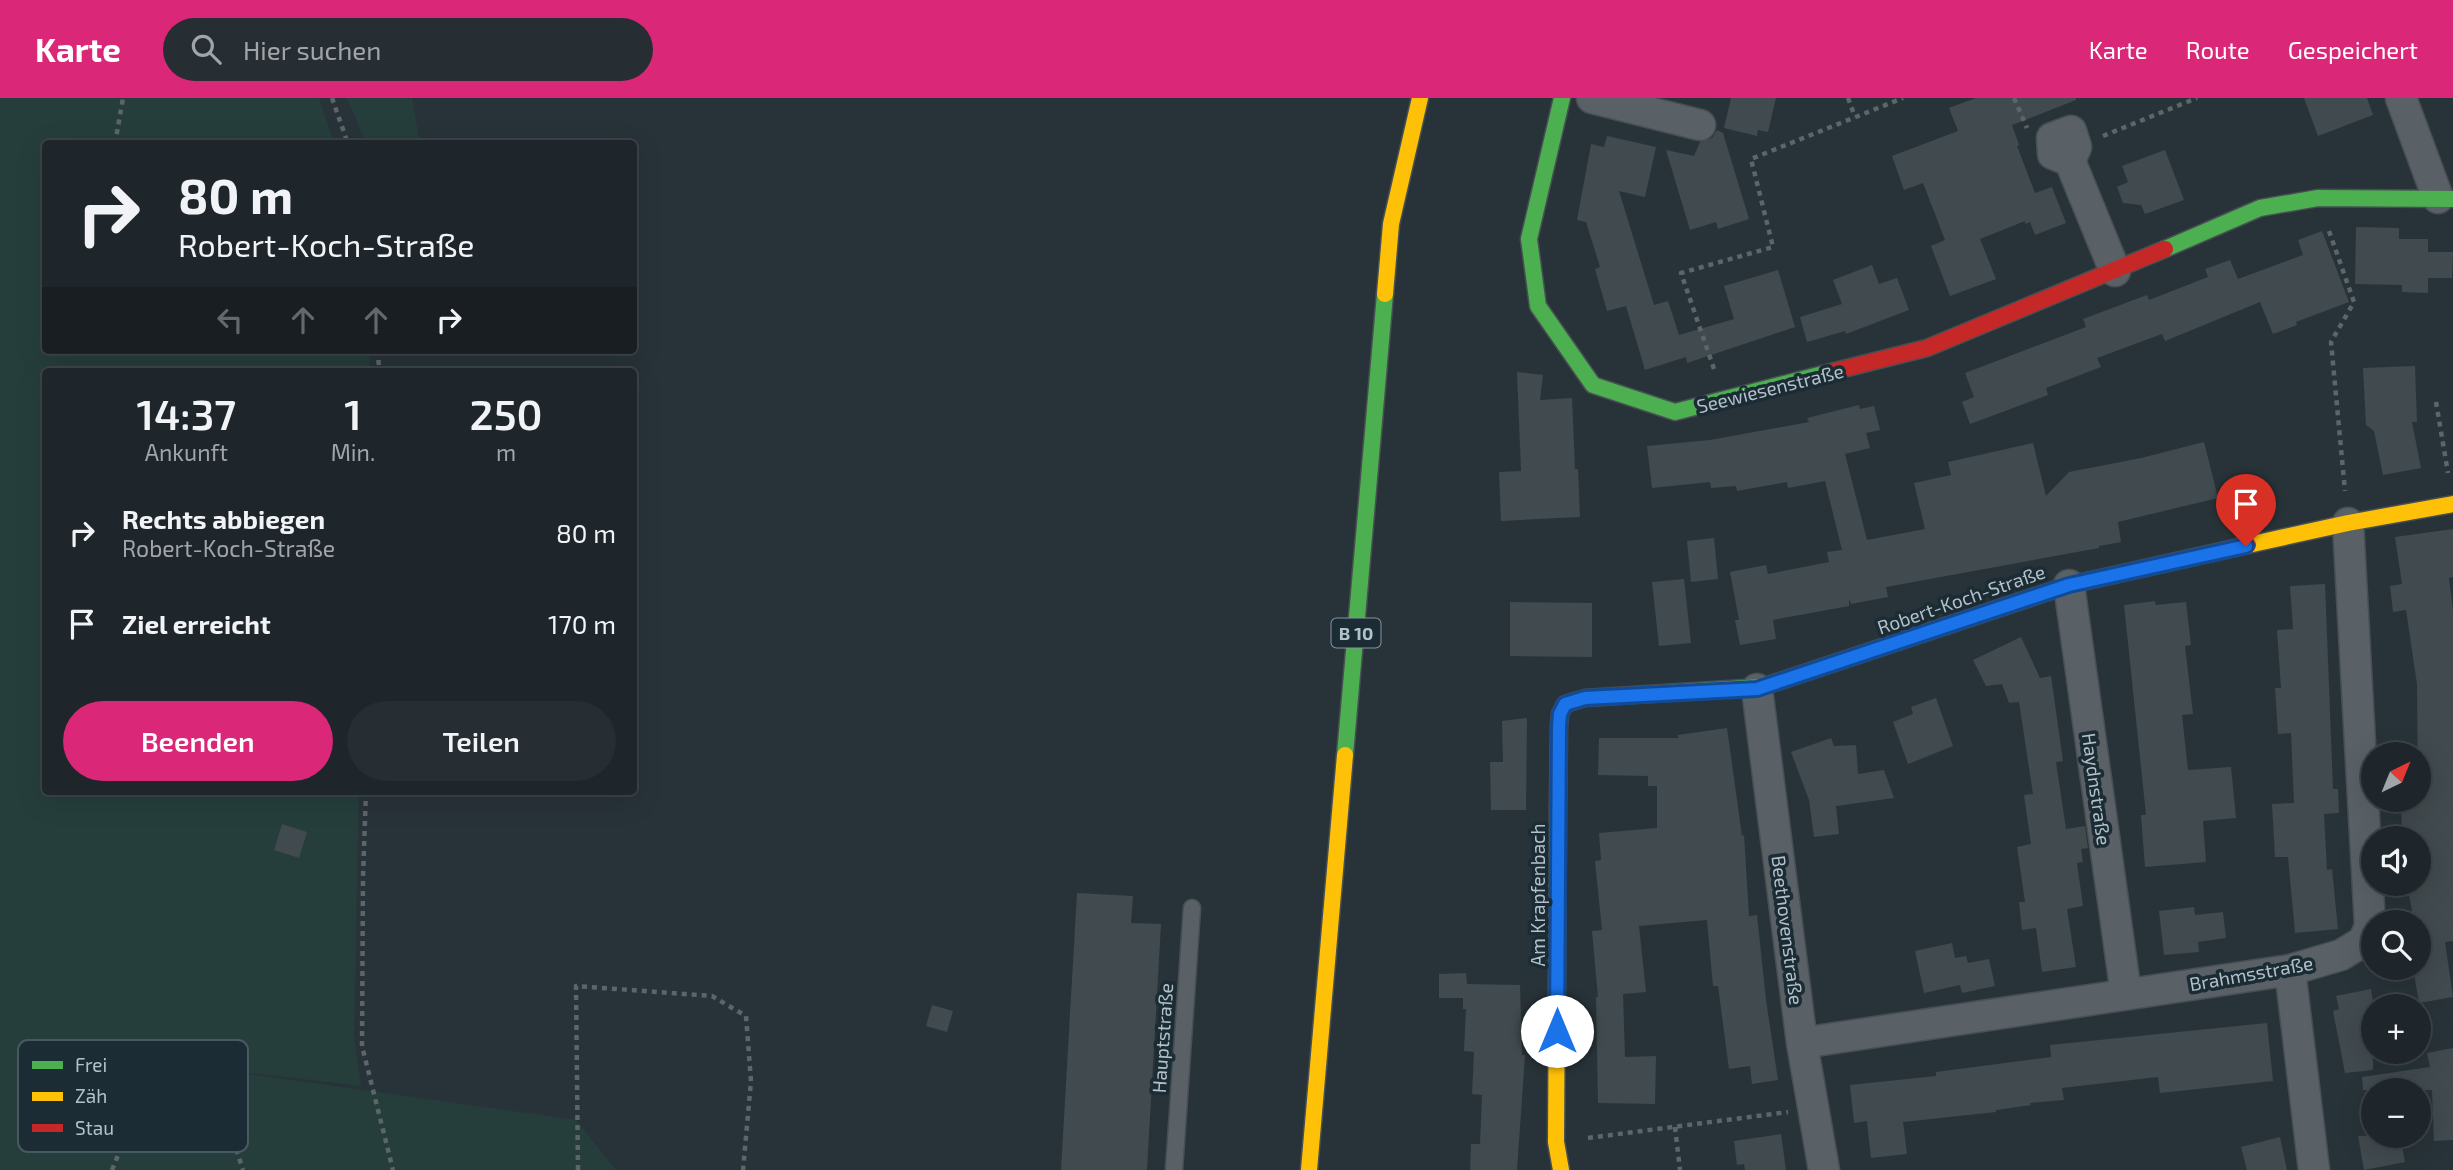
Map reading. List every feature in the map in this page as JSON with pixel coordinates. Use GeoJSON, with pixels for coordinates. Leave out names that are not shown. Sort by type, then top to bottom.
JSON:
{"type":"FeatureCollection","features":[{"type":"Feature","properties":{"kind":"street","name":"B 10"},"geometry":{"type":"LineString","coordinates":[[1309,1170],[1391,224],[1420,98]]}},
{"type":"Feature","properties":{"kind":"street","name":"Seewiesenstraße"},"geometry":{"type":"LineString","coordinates":[[1562,98],[1529,239],[1538,306],[1594,385],[1675,412],[1927,348],[2260,208],[2318,198],[2445,199],[2401,98]]}},
{"type":"Feature","properties":{"kind":"street"},"geometry":{"type":"LineString","coordinates":[[1592,98],[1700,125]]}},
{"type":"Feature","properties":{"kind":"street"},"geometry":{"type":"LineString","coordinates":[[2073,154],[2115,271]]}},
{"type":"Feature","properties":{"kind":"street","name":"Robert-Koch-Straße"},"geometry":{"type":"LineString","coordinates":[[1565,704],[1585,698],[1757,689],[2069,585],[2347,523],[2453,504]]}},
{"type":"Feature","properties":{"kind":"street","name":"Brahmsstraße"},"geometry":{"type":"LineString","coordinates":[[1802,1044],[2290,970],[2341,955],[2364,941],[2370,926],[2347,523]]}},
{"type":"Feature","properties":{"kind":"street","name":"Haydnstraße"},"geometry":{"type":"LineString","coordinates":[[2069,585],[2126,994]]}},
{"type":"Feature","properties":{"kind":"street","name":"Beethovenstraße"},"geometry":{"type":"LineString","coordinates":[[1757,689],[1802,1044],[1824,1170]]}},
{"type":"Feature","properties":{"kind":"street","name":"Am Krapfenbach"},"geometry":{"type":"LineString","coordinates":[[1561,1170],[1556,1142],[1559,726],[1560,714],[1565,704]]}},
{"type":"Feature","properties":{"kind":"street"},"geometry":{"type":"LineString","coordinates":[[2290,970],[2314,1170]]}},
{"type":"Feature","properties":{"kind":"lane","name":"Hauptstraße"},"geometry":{"type":"LineString","coordinates":[[1174,1170],[1192,908]]}},
{"type":"Feature","properties":{"kind":"path"},"geometry":{"type":"LineString","coordinates":[[116,140],[123,98]]}},
{"type":"Feature","properties":{"kind":"path"},"geometry":{"type":"LineString","coordinates":[[332,98],[347,140]]}},
{"type":"Feature","properties":{"kind":"path"},"geometry":{"type":"LineString","coordinates":[[1848,98],[1855,117]]}},
{"type":"Feature","properties":{"kind":"path"},"geometry":{"type":"LineString","coordinates":[[1723,399],[1682,273],[1773,247],[1751,159],[1903,98]]}},
{"type":"Feature","properties":{"kind":"path"},"geometry":{"type":"LineString","coordinates":[[2073,154],[2197,98]]}},
{"type":"Feature","properties":{"kind":"path"},"geometry":{"type":"LineString","coordinates":[[2318,198],[2354,302],[2331,341],[2347,523]]}},
{"type":"Feature","properties":{"kind":"path"},"geometry":{"type":"LineString","coordinates":[[2436,402],[2449,477]]}},
{"type":"Feature","properties":{"kind":"path"},"geometry":{"type":"LineString","coordinates":[[366,795],[362,1046],[393,1170]]}},
{"type":"Feature","properties":{"kind":"path"},"geometry":{"type":"LineString","coordinates":[[578,1170],[576,986],[712,996],[746,1016],[751,1081],[743,1170]]}},
{"type":"Feature","properties":{"kind":"path"},"geometry":{"type":"LineString","coordinates":[[1556,1142],[1813,1109]]}},
{"type":"Feature","properties":{"kind":"path"},"geometry":{"type":"LineString","coordinates":[[1675,1127],[1680,1170]]}},
{"type":"Feature","properties":{"kind":"path"},"geometry":{"type":"LineString","coordinates":[[112,1170],[119,1152]]}},
{"type":"Feature","properties":{"kind":"path"},"geometry":{"type":"LineString","coordinates":[[237,1152],[243,1170]]}},
{"type":"Feature","properties":{"kind":"green space"},"geometry":{"type":"Polygon","coordinates":[[[0,98],[319,98],[333,140],[42,140],[42,354],[369,354],[370,368],[42,368],[42,795],[359,795],[354,1036],[361,1086],[248,1073],[248,1040],[18,1040],[18,1152],[248,1152],[248,1074],[576,1120],[616,1170],[0,1170],[0,98]]]}},
{"type":"Feature","properties":{"kind":"green space"},"geometry":{"type":"Polygon","coordinates":[[[347,98],[412,98],[419,140],[365,140],[347,98]]]}},
{"type":"Feature","properties":{"kind":"building"},"geometry":{"type":"Polygon","coordinates":[[[1731,98],[1776,98],[1768,132],[1758,130],[1757,136],[1724,128],[1731,98]]]}},
{"type":"Feature","properties":{"kind":"building"},"geometry":{"type":"Polygon","coordinates":[[[1976,98],[2076,98],[2012,125],[2035,193],[2052,187],[2066,223],[2035,235],[2030,222],[2025,224],[2025,221],[1980,239],[1996,279],[1950,296],[1931,246],[1945,240],[1923,183],[1904,190],[1892,156],[1958,131],[1949,108],[1976,98]]]}},
{"type":"Feature","properties":{"kind":"building"},"geometry":{"type":"Polygon","coordinates":[[[2304,98],[2367,98],[2373,115],[2318,136],[2304,98]]]}},
{"type":"Feature","properties":{"kind":"building"},"geometry":{"type":"Polygon","coordinates":[[[1717,130],[1723,133],[1749,219],[1718,229],[1716,222],[1690,230],[1666,150],[1694,156],[1700,142],[1712,138],[1717,130]]]}},
{"type":"Feature","properties":{"kind":"building"},"geometry":{"type":"Polygon","coordinates":[[[1607,136],[1656,147],[1645,197],[1619,191],[1654,305],[1668,301],[1679,335],[1734,319],[1724,286],[1778,270],[1795,327],[1687,363],[1686,357],[1645,370],[1626,306],[1607,311],[1595,269],[1600,267],[1586,222],[1577,220],[1591,144],[1604,147],[1607,136]]]}},
{"type":"Feature","properties":{"kind":"building"},"geometry":{"type":"Polygon","coordinates":[[[2165,150],[2184,200],[2145,214],[2141,205],[2123,203],[2117,187],[2128,182],[2122,166],[2165,150]]]}},
{"type":"Feature","properties":{"kind":"building"},"geometry":{"type":"Polygon","coordinates":[[[2356,227],[2399,228],[2399,239],[2428,239],[2428,252],[2453,252],[2452,278],[2428,278],[2428,293],[2402,292],[2402,285],[2355,284],[2356,227]]]}},
{"type":"Feature","properties":{"kind":"building"},"geometry":{"type":"Polygon","coordinates":[[[2322,231],[2349,302],[2296,322],[2297,325],[2273,334],[2260,302],[2165,341],[2162,334],[2097,358],[2101,367],[2046,388],[2048,395],[1970,424],[1962,402],[1974,397],[1965,373],[2086,327],[2083,319],[2147,295],[2149,300],[2208,277],[2205,269],[2230,260],[2238,279],[2303,255],[2298,240],[2322,231]]]}},
{"type":"Feature","properties":{"kind":"building"},"geometry":{"type":"Polygon","coordinates":[[[1872,265],[1879,284],[1897,278],[1909,310],[1846,334],[1845,331],[1807,342],[1800,317],[1842,304],[1833,280],[1872,265]]]}},
{"type":"Feature","properties":{"kind":"building"},"geometry":{"type":"Polygon","coordinates":[[[2415,366],[2417,422],[2412,422],[2421,468],[2383,475],[2374,431],[2366,425],[2363,368],[2415,366]]]}},
{"type":"Feature","properties":{"kind":"building"},"geometry":{"type":"Polygon","coordinates":[[[1517,372],[1543,375],[1540,400],[1572,398],[1580,517],[1501,521],[1499,472],[1521,471],[1517,372]]]}},
{"type":"Feature","properties":{"kind":"building"},"geometry":{"type":"Polygon","coordinates":[[[1859,405],[1860,409],[1874,406],[1880,430],[1866,433],[1870,448],[1845,454],[1867,540],[1925,529],[1914,483],[1951,475],[1948,462],[2033,443],[2046,496],[2069,472],[2204,442],[2218,498],[2118,522],[2121,542],[1886,587],[1888,597],[1851,604],[1849,599],[1849,606],[1773,620],[1776,639],[1740,645],[1735,620],[1739,620],[1730,572],[1766,565],[1768,574],[1829,562],[1827,552],[1842,550],[1825,481],[1788,488],[1787,482],[1737,491],[1736,486],[1711,488],[1710,482],[1652,488],[1647,446],[1710,440],[1809,422],[1807,418],[1859,405]]]}},
{"type":"Feature","properties":{"kind":"building"},"geometry":{"type":"Polygon","coordinates":[[[2453,529],[2453,577],[2449,578],[2453,611],[2453,941],[2445,942],[2453,997],[2431,1001],[2431,994],[2417,994],[2415,980],[2431,980],[2431,910],[2412,910],[2409,896],[2431,896],[2431,826],[2402,826],[2401,812],[2431,812],[2431,742],[2418,742],[2417,684],[2406,610],[2393,612],[2390,586],[2402,584],[2395,537],[2453,529]]]}},
{"type":"Feature","properties":{"kind":"building"},"geometry":{"type":"Polygon","coordinates":[[[1714,538],[1718,579],[1691,582],[1687,541],[1714,538]]]}},
{"type":"Feature","properties":{"kind":"building"},"geometry":{"type":"Polygon","coordinates":[[[1684,579],[1691,643],[1659,646],[1652,582],[1684,579]]]}},
{"type":"Feature","properties":{"kind":"building"},"geometry":{"type":"Polygon","coordinates":[[[2325,584],[2333,789],[2338,789],[2339,813],[2324,814],[2327,870],[2332,869],[2338,929],[2295,933],[2288,857],[2275,857],[2272,804],[2294,803],[2291,733],[2278,734],[2275,688],[2281,688],[2277,630],[2293,629],[2290,586],[2325,584]]]}},
{"type":"Feature","properties":{"kind":"building"},"geometry":{"type":"Polygon","coordinates":[[[2155,601],[2156,605],[2186,602],[2191,645],[2185,646],[2193,714],[2182,715],[2188,770],[2231,767],[2236,818],[2203,821],[2206,862],[2145,867],[2141,815],[2146,815],[2124,605],[2155,601]]]}},
{"type":"Feature","properties":{"kind":"building"},"geometry":{"type":"Polygon","coordinates":[[[1510,602],[1592,603],[1592,657],[1510,656],[1510,602]]]}},
{"type":"Feature","properties":{"kind":"building"},"geometry":{"type":"Polygon","coordinates":[[[2021,637],[2040,678],[2051,676],[2063,761],[2056,762],[2066,829],[2085,826],[2088,848],[2081,849],[2083,862],[2077,863],[2083,906],[2067,909],[2076,967],[2042,972],[2036,928],[2022,930],[2019,902],[2025,902],[2017,847],[2031,844],[2024,795],[2033,794],[2019,702],[2009,703],[2002,684],[1986,686],[1973,660],[2021,637]]]}},
{"type":"Feature","properties":{"kind":"building"},"geometry":{"type":"Polygon","coordinates":[[[1936,698],[1953,746],[1908,764],[1893,722],[1913,714],[1911,707],[1936,698]]]}},
{"type":"Feature","properties":{"kind":"building"},"geometry":{"type":"Polygon","coordinates":[[[1527,718],[1526,810],[1491,810],[1490,762],[1503,762],[1502,721],[1527,718]]]}},
{"type":"Feature","properties":{"kind":"building"},"geometry":{"type":"Polygon","coordinates":[[[1727,728],[1742,836],[1744,835],[1749,916],[1757,915],[1778,1080],[1752,1084],[1750,1066],[1729,1069],[1718,986],[1713,986],[1707,920],[1639,926],[1646,992],[1623,994],[1625,1057],[1656,1056],[1655,1104],[1598,1103],[1598,997],[1592,931],[1602,930],[1595,861],[1601,860],[1599,833],[1657,828],[1657,786],[1648,786],[1648,776],[1598,775],[1599,738],[1678,738],[1678,735],[1727,728]]]}},
{"type":"Feature","properties":{"kind":"building"},"geometry":{"type":"Polygon","coordinates":[[[1831,738],[1834,746],[1856,745],[1858,774],[1884,770],[1894,798],[1836,806],[1839,834],[1814,837],[1809,800],[1791,752],[1831,738]]]}},
{"type":"Feature","properties":{"kind":"building"},"geometry":{"type":"Polygon","coordinates":[[[282,824],[307,832],[299,858],[274,850],[282,824]]]}},
{"type":"Feature","properties":{"kind":"building"},"geometry":{"type":"Polygon","coordinates":[[[1077,893],[1133,896],[1131,923],[1161,924],[1147,1170],[1061,1170],[1077,893]]]}},
{"type":"Feature","properties":{"kind":"building"},"geometry":{"type":"Polygon","coordinates":[[[2194,907],[2195,915],[2223,912],[2226,938],[2198,942],[2199,952],[2164,955],[2159,911],[2194,907]]]}},
{"type":"Feature","properties":{"kind":"building"},"geometry":{"type":"Polygon","coordinates":[[[1952,943],[1955,958],[1966,956],[1968,963],[1989,959],[1995,986],[1962,993],[1960,985],[1924,993],[1915,951],[1952,943]]]}},
{"type":"Feature","properties":{"kind":"building"},"geometry":{"type":"Polygon","coordinates":[[[1466,973],[1467,984],[1520,985],[1522,1055],[1525,1055],[1517,1170],[1470,1170],[1471,1144],[1480,1144],[1482,1095],[1472,1094],[1474,1052],[1464,1051],[1466,1009],[1463,1009],[1463,998],[1439,998],[1439,974],[1466,973]]]}},
{"type":"Feature","properties":{"kind":"building"},"geometry":{"type":"Polygon","coordinates":[[[2371,989],[2372,994],[2361,994],[2361,1064],[2373,1064],[2373,1070],[2345,1073],[2333,1011],[2339,1009],[2336,996],[2371,989]]]}},
{"type":"Feature","properties":{"kind":"building"},"geometry":{"type":"Polygon","coordinates":[[[932,1005],[953,1011],[947,1032],[926,1026],[932,1005]]]}},
{"type":"Feature","properties":{"kind":"building"},"geometry":{"type":"Polygon","coordinates":[[[2267,1023],[2273,1081],[2160,1093],[2158,1077],[2062,1088],[2064,1100],[2030,1103],[2031,1105],[1996,1112],[1903,1122],[1907,1154],[1871,1158],[1867,1121],[1854,1123],[1850,1085],[1936,1076],[1936,1072],[2051,1057],[2050,1045],[2267,1023]]]}},
{"type":"Feature","properties":{"kind":"building"},"geometry":{"type":"Polygon","coordinates":[[[2453,1048],[2453,1140],[2434,1141],[2431,1078],[2362,1078],[2430,1067],[2431,1052],[2453,1048]]]}},
{"type":"Feature","properties":{"kind":"building"},"geometry":{"type":"Polygon","coordinates":[[[1781,1134],[1786,1170],[1745,1170],[1744,1164],[1737,1165],[1734,1141],[1781,1134]]]}},
{"type":"Feature","properties":{"kind":"building"},"geometry":{"type":"Polygon","coordinates":[[[2358,1136],[2361,1136],[2361,1148],[2402,1148],[2405,1162],[2364,1170],[2358,1136]]]}},
{"type":"Feature","properties":{"kind":"building"},"geometry":{"type":"Polygon","coordinates":[[[2280,1137],[2287,1170],[2247,1170],[2241,1147],[2280,1137]]]}},
{"type":"Feature","properties":{"kind":"traffic: fast"},"geometry":{"type":"LineString","coordinates":[[1562,98],[1529,239],[1538,306],[1593,385],[1675,412],[1831,372]]}},
{"type":"Feature","properties":{"kind":"traffic: fast"},"geometry":{"type":"LineString","coordinates":[[2165,249],[2260,208],[2318,198],[2453,199]]}},
{"type":"Feature","properties":{"kind":"traffic: fast"},"geometry":{"type":"LineString","coordinates":[[1345,755],[1385,294]]}},
{"type":"Feature","properties":{"kind":"traffic: fast"},"geometry":{"type":"LineString","coordinates":[[1558,807],[1559,726],[1560,714],[1565,704],[1585,698],[1762,687]]}},
{"type":"Feature","properties":{"kind":"traffic: slow"},"geometry":{"type":"LineString","coordinates":[[1385,294],[1391,224],[1420,98]]}},
{"type":"Feature","properties":{"kind":"traffic: slow"},"geometry":{"type":"LineString","coordinates":[[2248,545],[2453,504]]}},
{"type":"Feature","properties":{"kind":"traffic: slow"},"geometry":{"type":"LineString","coordinates":[[1309,1170],[1345,755]]}},
{"type":"Feature","properties":{"kind":"traffic: slow"},"geometry":{"type":"LineString","coordinates":[[1558,807],[1556,1142],[1561,1170]]}},
{"type":"Feature","properties":{"kind":"traffic: jam"},"geometry":{"type":"LineString","coordinates":[[1831,372],[1927,348],[2165,249]]}},
{"type":"Feature","properties":{"kind":"traffic: jam"},"geometry":{"type":"LineString","coordinates":[[1762,687],[2069,585],[2248,545]]}},
{"type":"Feature","properties":{"kind":"route"},"geometry":{"type":"LineString","coordinates":[[1557,1031],[1559,726],[1560,714],[1565,704],[1585,698],[1757,689],[2069,585],[2246,546]]}}]}
